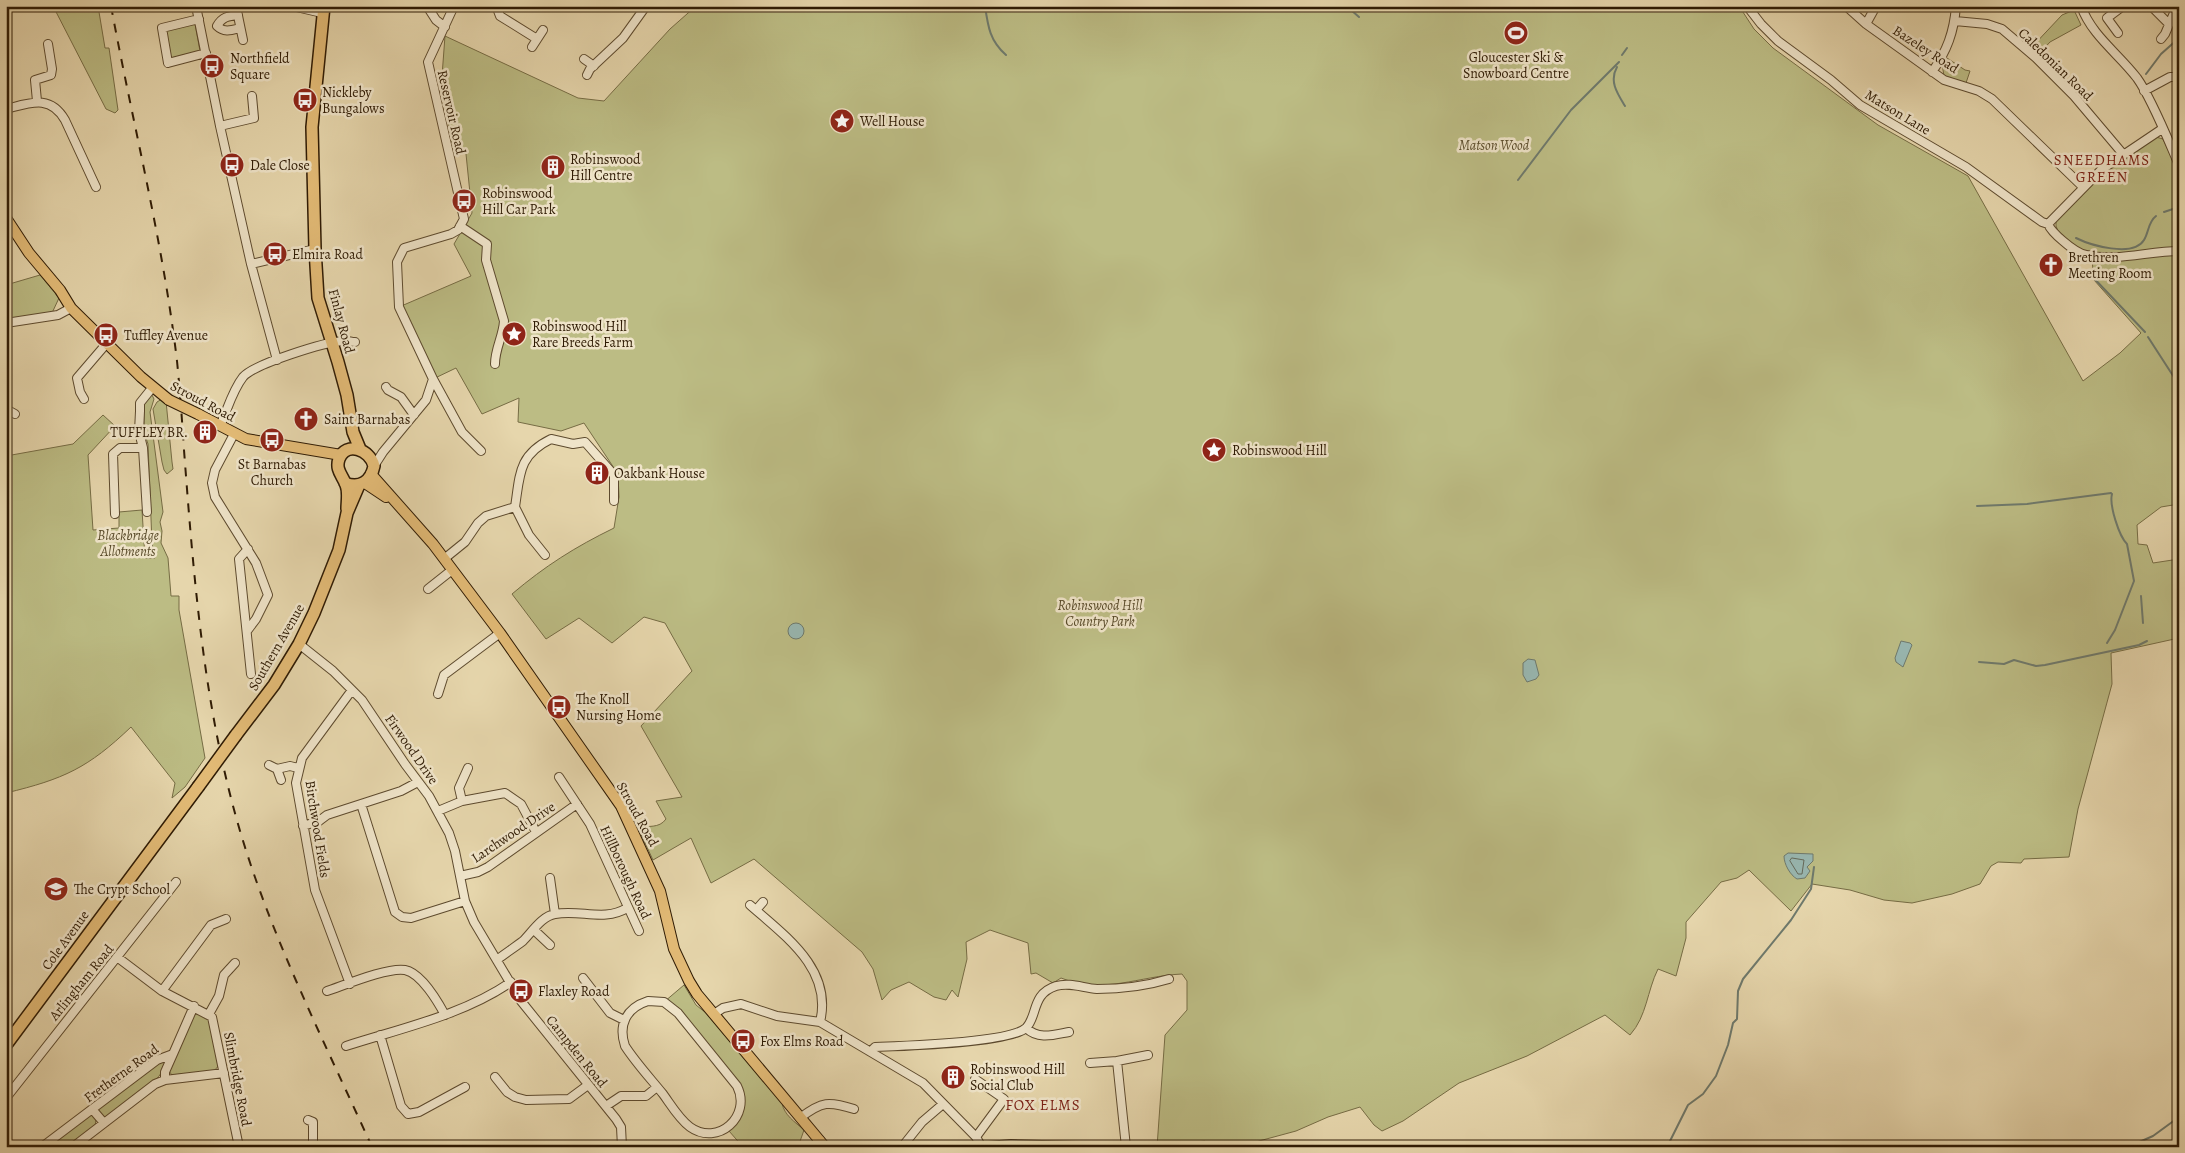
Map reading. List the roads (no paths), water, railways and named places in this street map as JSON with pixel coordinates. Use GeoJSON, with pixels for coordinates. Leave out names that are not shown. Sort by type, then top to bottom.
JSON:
{"type":"FeatureCollection","features":[{"type":"Feature","properties":{"kind":"highway","name":"Finlay Road"},"geometry":{"type":"LineString","coordinates":[[323,10],[312,127],[318,298],[347,395],[361,465]]}},
{"type":"Feature","properties":{"kind":"highway"},"geometry":{"type":"LineString","coordinates":[[347,513],[345,483],[339,471],[338,461],[361,465]]}},
{"type":"Feature","properties":{"kind":"highway"},"geometry":{"type":"LineString","coordinates":[[345,483],[361,465]]}},
{"type":"Feature","properties":{"kind":"highway"},"geometry":{"type":"LineString","coordinates":[[347,513],[361,465]]}},
{"type":"Feature","properties":{"kind":"highway","name":"Southern Avenue"},"geometry":{"type":"LineString","coordinates":[[220,758],[266,696],[298,644],[320,600],[339,550],[347,513]]}},
{"type":"Feature","properties":{"kind":"highway","name":"Cole Avenue"},"geometry":{"type":"LineString","coordinates":[[6,1045],[220,758]]}},
{"type":"Feature","properties":{"kind":"main road","name":"Stroud Road"},"geometry":{"type":"LineString","coordinates":[[6,218],[29,253],[63,294],[71,308],[152,388],[169,400],[234,434],[251,440],[315,452],[361,465],[399,506],[444,559],[500,633],[621,806],[660,891],[674,949],[683,970],[698,994],[800,1118],[819,1144]]}},
{"type":"Feature","properties":{"kind":"main road","name":"Stroud Road"},"geometry":{"type":"LineString","coordinates":[[315,452],[331,462],[339,471]]}},
{"type":"Feature","properties":{"kind":"street"},"geometry":{"type":"LineString","coordinates":[[196,6],[220,126],[251,264],[276,360]]}},
{"type":"Feature","properties":{"kind":"street"},"geometry":{"type":"LineString","coordinates":[[292,6],[323,10]]}},
{"type":"Feature","properties":{"kind":"street"},"geometry":{"type":"LineString","coordinates":[[427,6],[436,20],[445,27]]}},
{"type":"Feature","properties":{"kind":"street","name":"Reservoir Road"},"geometry":{"type":"LineString","coordinates":[[454,6],[428,62],[464,219],[460,226]]}},
{"type":"Feature","properties":{"kind":"street"},"geometry":{"type":"LineString","coordinates":[[507,6],[494,7],[500,16],[537,39]]}},
{"type":"Feature","properties":{"kind":"street"},"geometry":{"type":"LineString","coordinates":[[587,74],[624,38],[646,6]]}},
{"type":"Feature","properties":{"kind":"street","name":"Matson Lane"},"geometry":{"type":"LineString","coordinates":[[1748,6],[1761,24],[1778,41],[1831,80],[1860,105],[1966,167],[2042,222],[2048,224]]}},
{"type":"Feature","properties":{"kind":"street","name":"Bazeley Road"},"geometry":{"type":"LineString","coordinates":[[1846,6],[1866,24],[1944,80],[1979,91],[1992,99],[2083,186]]}},
{"type":"Feature","properties":{"kind":"street"},"geometry":{"type":"LineString","coordinates":[[1866,24],[1876,6]]}},
{"type":"Feature","properties":{"kind":"street"},"geometry":{"type":"LineString","coordinates":[[1932,72],[1948,47],[1955,21],[1956,6]]}},
{"type":"Feature","properties":{"kind":"street"},"geometry":{"type":"LineString","coordinates":[[2081,6],[2088,23],[2138,79],[2179,165]]}},
{"type":"Feature","properties":{"kind":"street"},"geometry":{"type":"LineString","coordinates":[[2118,33],[2107,18],[2123,6]]}},
{"type":"Feature","properties":{"kind":"street"},"geometry":{"type":"LineString","coordinates":[[2151,6],[2168,23]]}},
{"type":"Feature","properties":{"kind":"street"},"geometry":{"type":"LineString","coordinates":[[2161,39],[2177,6]]}},
{"type":"Feature","properties":{"kind":"street"},"geometry":{"type":"LineString","coordinates":[[201,29],[217,26],[220,21],[237,10],[243,40]]}},
{"type":"Feature","properties":{"kind":"street"},"geometry":{"type":"LineString","coordinates":[[199,19],[162,28],[168,62],[206,53]]}},
{"type":"Feature","properties":{"kind":"street","name":"Caledonian Road"},"geometry":{"type":"LineString","coordinates":[[1955,21],[1992,25],[2006,33],[2036,58],[2074,96],[2123,154]]}},
{"type":"Feature","properties":{"kind":"street"},"geometry":{"type":"LineString","coordinates":[[217,26],[221,30],[228,31],[240,28]]}},
{"type":"Feature","properties":{"kind":"street"},"geometry":{"type":"LineString","coordinates":[[532,47],[543,30]]}},
{"type":"Feature","properties":{"kind":"street"},"geometry":{"type":"LineString","coordinates":[[37,101],[35,80],[51,75],[52,69],[48,44]]}},
{"type":"Feature","properties":{"kind":"street"},"geometry":{"type":"LineString","coordinates":[[584,59],[594,66]]}},
{"type":"Feature","properties":{"kind":"street"},"geometry":{"type":"LineString","coordinates":[[2144,92],[2170,77],[2179,77]]}},
{"type":"Feature","properties":{"kind":"street"},"geometry":{"type":"LineString","coordinates":[[220,126],[255,122],[252,96]]}},
{"type":"Feature","properties":{"kind":"street"},"geometry":{"type":"LineString","coordinates":[[6,109],[37,101],[59,110],[73,147],[96,187]]}},
{"type":"Feature","properties":{"kind":"street"},"geometry":{"type":"LineString","coordinates":[[2162,129],[2123,154],[2083,186],[2048,224],[2076,252],[2086,255],[2101,257],[2179,251]]}},
{"type":"Feature","properties":{"kind":"street"},"geometry":{"type":"LineString","coordinates":[[481,451],[462,432],[433,379],[399,307],[397,262],[404,248],[451,234],[460,226],[487,244],[486,260],[504,322],[493,359]]}},
{"type":"Feature","properties":{"kind":"street"},"geometry":{"type":"LineString","coordinates":[[251,264],[315,249]]}},
{"type":"Feature","properties":{"kind":"street"},"geometry":{"type":"LineString","coordinates":[[6,323],[58,315],[71,308]]}},
{"type":"Feature","properties":{"kind":"street"},"geometry":{"type":"LineString","coordinates":[[220,426],[244,377],[259,366],[344,341],[355,342]]}},
{"type":"Feature","properties":{"kind":"street"},"geometry":{"type":"LineString","coordinates":[[84,399],[80,392],[77,378],[107,343]]}},
{"type":"Feature","properties":{"kind":"street"},"geometry":{"type":"LineString","coordinates":[[361,465],[382,452],[414,415],[426,400],[433,379]]}},
{"type":"Feature","properties":{"kind":"street"},"geometry":{"type":"LineString","coordinates":[[386,387],[401,397],[414,415]]}},
{"type":"Feature","properties":{"kind":"street"},"geometry":{"type":"LineString","coordinates":[[147,512],[143,448],[139,432],[140,403],[152,388]]}},
{"type":"Feature","properties":{"kind":"street"},"geometry":{"type":"LineString","coordinates":[[6,409],[15,414]]}},
{"type":"Feature","properties":{"kind":"street"},"geometry":{"type":"LineString","coordinates":[[234,434],[218,462],[212,483],[215,497],[222,512],[256,563],[268,595],[256,619],[247,631]]}},
{"type":"Feature","properties":{"kind":"street"},"geometry":{"type":"LineString","coordinates":[[545,556],[529,535],[515,507],[521,467],[530,454],[551,439],[573,444],[585,442],[614,475],[614,500]]}},
{"type":"Feature","properties":{"kind":"street"},"geometry":{"type":"LineString","coordinates":[[115,514],[113,454],[120,448],[143,448]]}},
{"type":"Feature","properties":{"kind":"street"},"geometry":{"type":"LineString","coordinates":[[444,559],[465,542],[478,523],[486,516],[515,507]]}},
{"type":"Feature","properties":{"kind":"street"},"geometry":{"type":"LineString","coordinates":[[248,549],[239,559],[251,674]]}},
{"type":"Feature","properties":{"kind":"street"},"geometry":{"type":"LineString","coordinates":[[428,589],[452,570]]}},
{"type":"Feature","properties":{"kind":"street"},"geometry":{"type":"LineString","coordinates":[[441,691],[444,675],[500,633]]}},
{"type":"Feature","properties":{"kind":"street","name":"Firwood Drive"},"geometry":{"type":"LineString","coordinates":[[298,644],[324,664],[352,690],[370,712],[438,811],[455,851],[465,897]]}},
{"type":"Feature","properties":{"kind":"street","name":"Birchwood Fields"},"geometry":{"type":"LineString","coordinates":[[350,984],[315,890],[296,783],[298,768],[307,752],[352,690]]}},
{"type":"Feature","properties":{"kind":"street"},"geometry":{"type":"LineString","coordinates":[[270,765],[277,769],[290,766],[298,768]]}},
{"type":"Feature","properties":{"kind":"street"},"geometry":{"type":"LineString","coordinates":[[277,769],[280,780]]}},
{"type":"Feature","properties":{"kind":"street"},"geometry":{"type":"LineString","coordinates":[[462,801],[459,788],[468,770]]}},
{"type":"Feature","properties":{"kind":"street","name":"Larchwood Drive"},"geometry":{"type":"LineString","coordinates":[[559,777],[590,824]]}},
{"type":"Feature","properties":{"kind":"street"},"geometry":{"type":"LineString","coordinates":[[303,826],[319,821],[328,815],[401,791],[418,782]]}},
{"type":"Feature","properties":{"kind":"street","name":"Larchwood Drive"},"geometry":{"type":"LineString","coordinates":[[557,790],[564,786]]}},
{"type":"Feature","properties":{"kind":"street"},"geometry":{"type":"LineString","coordinates":[[438,811],[462,801],[506,793],[521,804],[536,832]]}},
{"type":"Feature","properties":{"kind":"street"},"geometry":{"type":"LineString","coordinates":[[360,804],[395,912],[402,917],[411,918],[465,897]]}},
{"type":"Feature","properties":{"kind":"street","name":"Larchwood Drive"},"geometry":{"type":"LineString","coordinates":[[460,876],[478,872],[488,867],[577,804]]}},
{"type":"Feature","properties":{"kind":"street","name":"Hillborough Road"},"geometry":{"type":"LineString","coordinates":[[590,824],[639,931]]}},
{"type":"Feature","properties":{"kind":"street"},"geometry":{"type":"LineString","coordinates":[[550,878],[555,914]]}},
{"type":"Feature","properties":{"kind":"street","name":"Arlingham Road"},"geometry":{"type":"LineString","coordinates":[[6,1098],[176,882]]}},
{"type":"Feature","properties":{"kind":"street","name":"Campden Road"},"geometry":{"type":"LineString","coordinates":[[465,897],[474,922],[498,959],[521,1001],[606,1106],[621,1128],[622,1147]]}},
{"type":"Feature","properties":{"kind":"street"},"geometry":{"type":"LineString","coordinates":[[763,902],[753,907],[807,958],[820,986],[823,1003],[820,1022]]}},
{"type":"Feature","properties":{"kind":"street"},"geometry":{"type":"LineString","coordinates":[[498,959],[544,920],[555,914],[606,915],[616,914],[628,908]]}},
{"type":"Feature","properties":{"kind":"street"},"geometry":{"type":"LineString","coordinates":[[162,991],[211,925],[226,919]]}},
{"type":"Feature","properties":{"kind":"street"},"geometry":{"type":"LineString","coordinates":[[534,930],[550,945]]}},
{"type":"Feature","properties":{"kind":"street"},"geometry":{"type":"LineString","coordinates":[[117,957],[162,991],[210,1015],[219,996],[224,975],[235,963]]}},
{"type":"Feature","properties":{"kind":"street"},"geometry":{"type":"LineString","coordinates":[[327,991],[391,971],[406,970],[414,973],[422,981],[436,998],[445,1015]]}},
{"type":"Feature","properties":{"kind":"street"},"geometry":{"type":"LineString","coordinates":[[583,978],[610,1013],[624,1020]]}},
{"type":"Feature","properties":{"kind":"street"},"geometry":{"type":"LineString","coordinates":[[871,1051],[875,1047],[920,1046],[993,1038],[1016,1033],[1026,1028],[1038,998],[1054,987],[1072,984],[1096,989],[1122,988],[1169,979]]}},
{"type":"Feature","properties":{"kind":"street"},"geometry":{"type":"LineString","coordinates":[[346,1046],[445,1015],[494,993],[511,982]]}},
{"type":"Feature","properties":{"kind":"street"},"geometry":{"type":"LineString","coordinates":[[648,1001],[664,1002],[671,1006],[737,1086],[740,1092],[741,1109],[738,1117],[727,1128],[710,1134],[703,1133],[688,1125],[657,1087],[625,1046],[622,1038],[624,1020],[633,1008],[648,1001]]}},
{"type":"Feature","properties":{"kind":"street"},"geometry":{"type":"LineString","coordinates":[[714,1014],[723,1008],[741,1004],[777,1016],[820,1022],[923,1083],[976,1137],[979,1146],[1112,1147]]}},
{"type":"Feature","properties":{"kind":"street","name":"Fretherne Road"},"geometry":{"type":"LineString","coordinates":[[42,1147],[157,1060],[173,1054],[194,1006]]}},
{"type":"Feature","properties":{"kind":"street","name":"Slimbridge Road"},"geometry":{"type":"LineString","coordinates":[[210,1015],[239,1147]]}},
{"type":"Feature","properties":{"kind":"street"},"geometry":{"type":"LineString","coordinates":[[1026,1028],[1035,1035],[1042,1036],[1069,1032]]}},
{"type":"Feature","properties":{"kind":"street"},"geometry":{"type":"LineString","coordinates":[[380,1035],[401,1106],[408,1114],[419,1112],[465,1087]]}},
{"type":"Feature","properties":{"kind":"street"},"geometry":{"type":"LineString","coordinates":[[165,1080],[173,1054]]}},
{"type":"Feature","properties":{"kind":"street"},"geometry":{"type":"LineString","coordinates":[[1090,1063],[1117,1061],[1148,1055]]}},
{"type":"Feature","properties":{"kind":"street"},"geometry":{"type":"LineString","coordinates":[[1117,1061],[1126,1146],[1122,1147]]}},
{"type":"Feature","properties":{"kind":"street"},"geometry":{"type":"LineString","coordinates":[[73,1147],[156,1084],[165,1080],[224,1073]]}},
{"type":"Feature","properties":{"kind":"street"},"geometry":{"type":"LineString","coordinates":[[495,1077],[507,1092],[515,1097],[526,1100],[569,1099],[588,1085]]}},
{"type":"Feature","properties":{"kind":"street"},"geometry":{"type":"LineString","coordinates":[[975,1079],[1004,1099],[976,1137]]}},
{"type":"Feature","properties":{"kind":"street"},"geometry":{"type":"LineString","coordinates":[[606,1106],[618,1097],[646,1096],[657,1087]]}},
{"type":"Feature","properties":{"kind":"street"},"geometry":{"type":"LineString","coordinates":[[800,1118],[822,1104],[832,1102],[852,1107]]}},
{"type":"Feature","properties":{"kind":"street"},"geometry":{"type":"LineString","coordinates":[[902,1147],[922,1122],[943,1104]]}},
{"type":"Feature","properties":{"kind":"street"},"geometry":{"type":"LineString","coordinates":[[92,1109],[104,1123]]}},
{"type":"Feature","properties":{"kind":"street"},"geometry":{"type":"LineString","coordinates":[[312,1147],[313,1121]]}},
{"type":"Feature","properties":{"kind":"street"},"geometry":{"type":"LineString","coordinates":[[6,1141],[10,1147]]}},
{"type":"Feature","properties":{"kind":"water"},"geometry":{"type":"Polygon","coordinates":[[[793,623],[799,623],[804,628],[802,637],[793,639],[788,634],[788,628],[793,623]]]}},
{"type":"Feature","properties":{"kind":"water"},"geometry":{"type":"Polygon","coordinates":[[[1901,641],[1912,645],[1903,667],[1896,662],[1895,658],[1901,641]]]}},
{"type":"Feature","properties":{"kind":"water"},"geometry":{"type":"Polygon","coordinates":[[[1528,659],[1535,660],[1539,675],[1536,679],[1527,682],[1523,675],[1523,663],[1528,659]]]}},
{"type":"Feature","properties":{"kind":"water"},"geometry":{"type":"Polygon","coordinates":[[[1788,853],[1813,854],[1813,861],[1807,867],[1810,871],[1805,878],[1797,879],[1790,872],[1784,859],[1784,856],[1788,853]]]}},
{"type":"Feature","properties":{"kind":"waterway"},"geometry":{"type":"LineString","coordinates":[[985,6],[987,21],[993,39],[1006,55]]}},
{"type":"Feature","properties":{"kind":"waterway"},"geometry":{"type":"LineString","coordinates":[[1351,10],[1359,17]]}},
{"type":"Feature","properties":{"kind":"waterway"},"geometry":{"type":"LineString","coordinates":[[2146,74],[2161,54],[2179,38]]}},
{"type":"Feature","properties":{"kind":"waterway"},"geometry":{"type":"LineString","coordinates":[[1622,55],[1627,48]]}},
{"type":"Feature","properties":{"kind":"waterway"},"geometry":{"type":"LineString","coordinates":[[1518,180],[1571,110],[1619,62]]}},
{"type":"Feature","properties":{"kind":"waterway"},"geometry":{"type":"LineString","coordinates":[[1617,67],[1614,82],[1625,106]]}},
{"type":"Feature","properties":{"kind":"waterway"},"geometry":{"type":"LineString","coordinates":[[2164,212],[2179,207]]}},
{"type":"Feature","properties":{"kind":"waterway"},"geometry":{"type":"LineString","coordinates":[[2076,238],[2091,244],[2111,248],[2131,248],[2144,240],[2151,221],[2156,216]]}},
{"type":"Feature","properties":{"kind":"waterway"},"geometry":{"type":"LineString","coordinates":[[2088,272],[2145,332]]}},
{"type":"Feature","properties":{"kind":"waterway"},"geometry":{"type":"LineString","coordinates":[[2148,337],[2179,385]]}},
{"type":"Feature","properties":{"kind":"waterway"},"geometry":{"type":"LineString","coordinates":[[1977,506],[2027,504],[2111,493]]}},
{"type":"Feature","properties":{"kind":"waterway"},"geometry":{"type":"LineString","coordinates":[[2107,643],[2115,630],[2134,581],[2127,544],[2113,513],[2112,494]]}},
{"type":"Feature","properties":{"kind":"waterway"},"geometry":{"type":"LineString","coordinates":[[2141,596],[2143,623]]}},
{"type":"Feature","properties":{"kind":"waterway"},"geometry":{"type":"LineString","coordinates":[[1979,662],[2004,664],[2014,660],[2036,666],[2045,665],[2139,645],[2147,641]]}},
{"type":"Feature","properties":{"kind":"waterway"},"geometry":{"type":"LineString","coordinates":[[1667,1147],[1688,1105],[1703,1094],[1716,1076],[1728,1045],[1733,1023],[1737,1019],[1738,991],[1743,979],[1791,920],[1811,889],[1814,867]]}},
{"type":"Feature","properties":{"kind":"waterway"},"geometry":{"type":"LineString","coordinates":[[2128,1147],[2153,1136],[2179,1117]]}},
{"type":"Feature","properties":{"kind":"railway"},"geometry":{"type":"LineString","coordinates":[[111,6],[156,228],[171,316],[178,372],[200,627],[213,715],[222,759],[245,847],[276,934],[313,1020],[372,1147]]}},
{"type":"Feature","properties":{"kind":"place","name":"Gloucester Ski & Snowboard Centre"},"geometry":{"type":"Point","coordinates":[1516,33]}},
{"type":"Feature","properties":{"kind":"place","name":"Northfield Square"},"geometry":{"type":"Point","coordinates":[212,66]}},
{"type":"Feature","properties":{"kind":"place","name":"Nickleby Bungalows"},"geometry":{"type":"Point","coordinates":[305,100]}},
{"type":"Feature","properties":{"kind":"place","name":"Well House"},"geometry":{"type":"Point","coordinates":[842,121]}},
{"type":"Feature","properties":{"kind":"place","name":"Dale Close"},"geometry":{"type":"Point","coordinates":[232,165]}},
{"type":"Feature","properties":{"kind":"place","name":"Robinswood Hill Centre"},"geometry":{"type":"Point","coordinates":[553,167]}},
{"type":"Feature","properties":{"kind":"place","name":"Robinswood Hill Car Park"},"geometry":{"type":"Point","coordinates":[464,201]}},
{"type":"Feature","properties":{"kind":"place","name":"Elmira Road"},"geometry":{"type":"Point","coordinates":[275,254]}},
{"type":"Feature","properties":{"kind":"place","name":"Brethren Meeting Room"},"geometry":{"type":"Point","coordinates":[2051,265]}},
{"type":"Feature","properties":{"kind":"place","name":"Robinswood Hill Rare Breeds Farm"},"geometry":{"type":"Point","coordinates":[514,334]}},
{"type":"Feature","properties":{"kind":"place","name":"Tuffley Avenue"},"geometry":{"type":"Point","coordinates":[106,335]}},
{"type":"Feature","properties":{"kind":"place","name":"Saint Barnabas"},"geometry":{"type":"Point","coordinates":[306,419]}},
{"type":"Feature","properties":{"kind":"place","name":"TUFFLEY BR."},"geometry":{"type":"Point","coordinates":[205,432]}},
{"type":"Feature","properties":{"kind":"place","name":"St Barnabas Church"},"geometry":{"type":"Point","coordinates":[272,440]}},
{"type":"Feature","properties":{"kind":"place","name":"Robinswood Hill"},"geometry":{"type":"Point","coordinates":[1214,450]}},
{"type":"Feature","properties":{"kind":"place","name":"Oakbank House"},"geometry":{"type":"Point","coordinates":[597,473]}},
{"type":"Feature","properties":{"kind":"place","name":"The Knoll Nursing Home"},"geometry":{"type":"Point","coordinates":[559,707]}},
{"type":"Feature","properties":{"kind":"place","name":"The Crypt School"},"geometry":{"type":"Point","coordinates":[56,889]}},
{"type":"Feature","properties":{"kind":"place","name":"Flaxley Road"},"geometry":{"type":"Point","coordinates":[521,991]}},
{"type":"Feature","properties":{"kind":"place","name":"Fox Elms Road"},"geometry":{"type":"Point","coordinates":[743,1041]}},
{"type":"Feature","properties":{"kind":"place","name":"Robinswood Hill Social Club"},"geometry":{"type":"Point","coordinates":[953,1077]}},
{"type":"Feature","properties":{"kind":"district","name":"SNEEDHAMS GREEN"},"geometry":{"type":"Point","coordinates":[2102,168]}},
{"type":"Feature","properties":{"kind":"district","name":"FOX ELMS"},"geometry":{"type":"Point","coordinates":[1043,1105]}},
{"type":"Feature","properties":{"kind":"park label","name":"Matson Wood"},"geometry":{"type":"Point","coordinates":[1494,145]}},
{"type":"Feature","properties":{"kind":"park label","name":"Blackbridge Allotments"},"geometry":{"type":"Point","coordinates":[128,544]}},
{"type":"Feature","properties":{"kind":"park label","name":"Robinswood Hill Country Park"},"geometry":{"type":"Point","coordinates":[1100,614]}}]}
